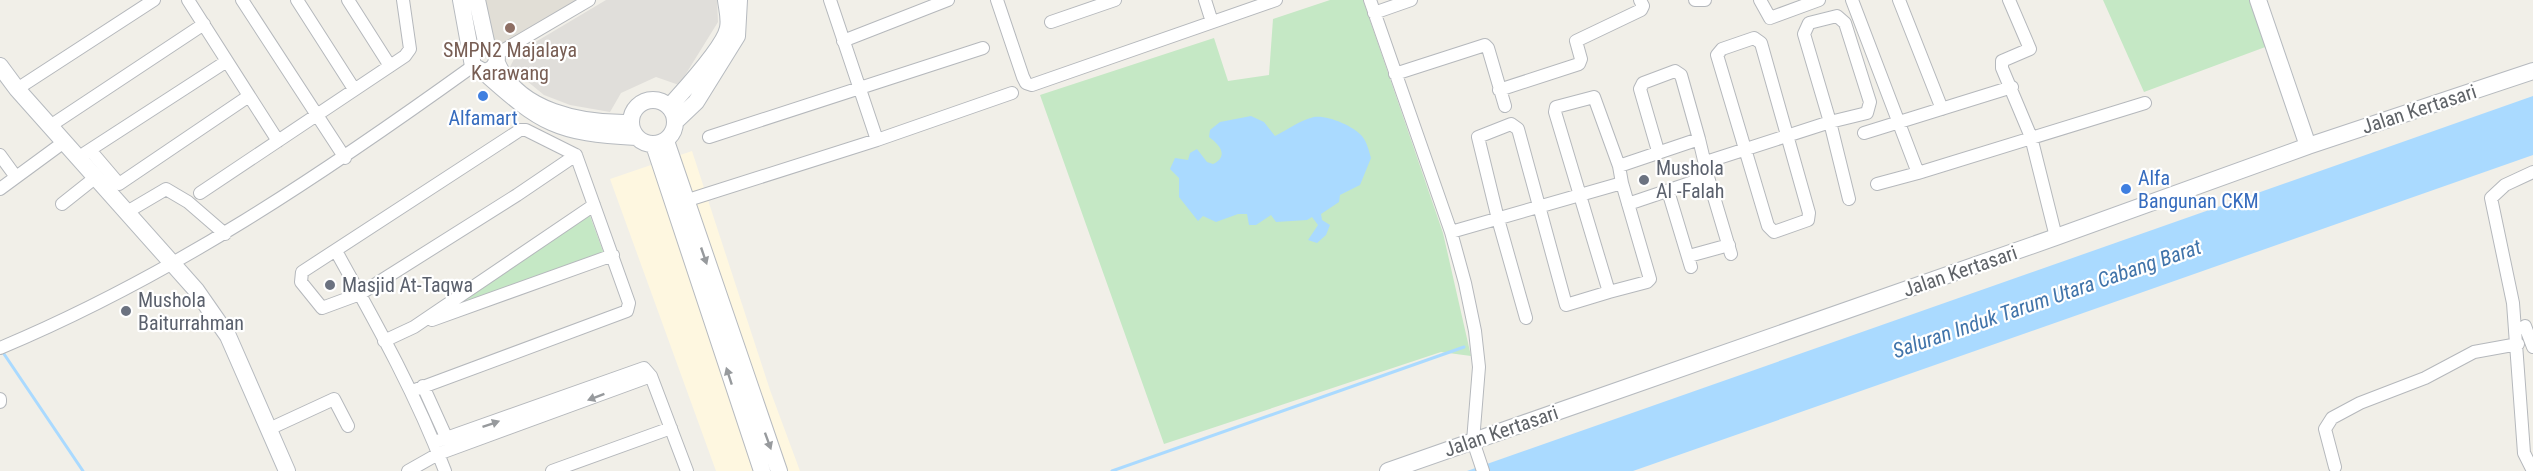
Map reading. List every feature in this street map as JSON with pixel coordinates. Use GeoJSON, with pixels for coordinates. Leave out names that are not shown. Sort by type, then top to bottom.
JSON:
{"type":"FeatureCollection","features":[{"type":"Feature","properties":{"kind":"street"},"geometry":{"type":"LineString","coordinates":[[154,0],[7,80],[64,142],[84,154],[118,184],[249,96]]}},
{"type":"Feature","properties":{"kind":"street"},"geometry":{"type":"LineString","coordinates":[[188,0],[278,141]]}},
{"type":"Feature","properties":{"kind":"street"},"geometry":{"type":"LineString","coordinates":[[242,0],[345,158]]}},
{"type":"Feature","properties":{"kind":"street"},"geometry":{"type":"LineString","coordinates":[[297,0],[354,89]]}},
{"type":"Feature","properties":{"kind":"street"},"geometry":{"type":"LineString","coordinates":[[348,0],[390,66]]}},
{"type":"Feature","properties":{"kind":"street"},"geometry":{"type":"LineString","coordinates":[[461,0],[463,21],[485,59],[502,76],[545,109],[590,122],[633,130],[660,143],[685,201],[773,471]]}},
{"type":"Feature","properties":{"kind":"street"},"geometry":{"type":"LineString","coordinates":[[477,0],[485,59]]}},
{"type":"Feature","properties":{"kind":"street"},"geometry":{"type":"LineString","coordinates":[[4,346],[86,310],[225,234],[345,158],[485,59],[589,0]]}},
{"type":"Feature","properties":{"kind":"street"},"geometry":{"type":"LineString","coordinates":[[660,143],[671,136],[673,114],[728,29],[726,0]]}},
{"type":"Feature","properties":{"kind":"street"},"geometry":{"type":"LineString","coordinates":[[673,114],[696,102],[737,36],[739,0]]}},
{"type":"Feature","properties":{"kind":"street"},"geometry":{"type":"LineString","coordinates":[[830,0],[877,140]]}},
{"type":"Feature","properties":{"kind":"street"},"geometry":{"type":"LineString","coordinates":[[843,41],[948,0]]}},
{"type":"Feature","properties":{"kind":"street"},"geometry":{"type":"LineString","coordinates":[[997,0],[1023,77],[1026,83],[1032,85],[1276,0]]}},
{"type":"Feature","properties":{"kind":"street"},"geometry":{"type":"LineString","coordinates":[[1051,21],[1115,0]]}},
{"type":"Feature","properties":{"kind":"street"},"geometry":{"type":"LineString","coordinates":[[1205,0],[1212,22]]}},
{"type":"Feature","properties":{"kind":"street"},"geometry":{"type":"LineString","coordinates":[[1370,0],[1450,232],[1475,331],[1479,367],[1473,441],[1481,467]]}},
{"type":"Feature","properties":{"kind":"street"},"geometry":{"type":"LineString","coordinates":[[1374,13],[1411,0]]}},
{"type":"Feature","properties":{"kind":"street"},"geometry":{"type":"LineString","coordinates":[[1499,90],[1579,64],[1581,59],[1576,41],[1641,10],[1643,6],[1640,0]]}},
{"type":"Feature","properties":{"kind":"street"},"geometry":{"type":"LineString","coordinates":[[1695,0],[1705,0]]}},
{"type":"Feature","properties":{"kind":"street"},"geometry":{"type":"LineString","coordinates":[[1760,0],[1770,18],[1811,1]]}},
{"type":"Feature","properties":{"kind":"street"},"geometry":{"type":"LineString","coordinates":[[1852,0],[1918,172]]}},
{"type":"Feature","properties":{"kind":"street"},"geometry":{"type":"LineString","coordinates":[[1899,0],[1942,109]]}},
{"type":"Feature","properties":{"kind":"street"},"geometry":{"type":"LineString","coordinates":[[2009,0],[2030,49],[2002,61],[2031,137],[2056,237]]}},
{"type":"Feature","properties":{"kind":"street"},"geometry":{"type":"LineString","coordinates":[[2258,0],[2308,146]]}},
{"type":"Feature","properties":{"kind":"street"},"geometry":{"type":"LineString","coordinates":[[200,193],[405,56],[410,49],[402,1]]}},
{"type":"Feature","properties":{"kind":"street"},"geometry":{"type":"LineString","coordinates":[[1706,162],[1830,122],[1867,113],[1869,108],[1845,23],[1837,16],[1809,23],[1804,34],[1830,122],[1849,199]]}},
{"type":"Feature","properties":{"kind":"street"},"geometry":{"type":"LineString","coordinates":[[50,126],[204,24]]}},
{"type":"Feature","properties":{"kind":"street"},"geometry":{"type":"LineString","coordinates":[[1754,38],[1761,43],[1789,135],[1809,213],[1808,220],[1774,232],[1769,230],[1745,148],[1717,55],[1722,48],[1754,38]]}},
{"type":"Feature","properties":{"kind":"street"},"geometry":{"type":"LineString","coordinates":[[1395,74],[1485,45],[1488,48],[1505,106]]}},
{"type":"Feature","properties":{"kind":"street"},"geometry":{"type":"LineString","coordinates":[[709,137],[982,48]]}},
{"type":"Feature","properties":{"kind":"street"},"geometry":{"type":"LineString","coordinates":[[84,154],[227,61]]}},
{"type":"Feature","properties":{"kind":"street"},"geometry":{"type":"LineString","coordinates":[[1658,151],[1640,89],[1643,83],[1675,71],[1681,75],[1730,249],[1690,262],[1668,191]]}},
{"type":"Feature","properties":{"kind":"street","name":"Jalan Kertasari"},"geometry":{"type":"LineString","coordinates":[[1388,471],[2056,237],[2308,146],[2533,71]]}},
{"type":"Feature","properties":{"kind":"street"},"geometry":{"type":"LineString","coordinates":[[1863,133],[2012,87]]}},
{"type":"Feature","properties":{"kind":"street"},"geometry":{"type":"LineString","coordinates":[[685,201],[877,140],[1012,93]]}},
{"type":"Feature","properties":{"kind":"street"},"geometry":{"type":"LineString","coordinates":[[1526,318],[1477,141],[1480,135],[1511,124],[1518,129],[1565,304],[1647,282],[1650,279],[1619,166],[1594,97],[1556,107],[1555,112],[1609,292]]}},
{"type":"Feature","properties":{"kind":"street"},"geometry":{"type":"LineString","coordinates":[[633,130],[631,116],[641,103],[656,100],[673,114]]}},
{"type":"Feature","properties":{"kind":"street"},"geometry":{"type":"LineString","coordinates":[[1877,184],[2145,103]]}},
{"type":"Feature","properties":{"kind":"street"},"geometry":{"type":"LineString","coordinates":[[417,389],[627,311],[629,303],[576,154],[526,130],[520,130],[302,272],[301,282],[322,308],[360,294],[517,195],[576,154]]}},
{"type":"Feature","properties":{"kind":"street"},"geometry":{"type":"LineString","coordinates":[[1619,166],[1699,138]]}},
{"type":"Feature","properties":{"kind":"street"},"geometry":{"type":"LineString","coordinates":[[0,189],[64,142]]}},
{"type":"Feature","properties":{"kind":"street"},"geometry":{"type":"LineString","coordinates":[[660,143],[743,421],[773,471]]}},
{"type":"Feature","properties":{"kind":"street"},"geometry":{"type":"LineString","coordinates":[[84,154],[96,177],[196,290],[220,322],[287,471]]}},
{"type":"Feature","properties":{"kind":"street"},"geometry":{"type":"LineString","coordinates":[[0,155],[16,177]]}},
{"type":"Feature","properties":{"kind":"street"},"geometry":{"type":"LineString","coordinates":[[2533,172],[2505,186],[2491,198],[2514,303],[2533,347]]}},
{"type":"Feature","properties":{"kind":"street"},"geometry":{"type":"LineString","coordinates":[[62,204],[96,177]]}},
{"type":"Feature","properties":{"kind":"street"},"geometry":{"type":"LineString","coordinates":[[1628,204],[1708,177]]}},
{"type":"Feature","properties":{"kind":"street"},"geometry":{"type":"LineString","coordinates":[[1450,232],[1540,205],[1582,197],[1622,183]]}},
{"type":"Feature","properties":{"kind":"street"},"geometry":{"type":"LineString","coordinates":[[127,212],[166,189],[189,202],[225,234]]}},
{"type":"Feature","properties":{"kind":"street"},"geometry":{"type":"LineString","coordinates":[[414,327],[594,205]]}},
{"type":"Feature","properties":{"kind":"street"},"geometry":{"type":"LineString","coordinates":[[336,251],[384,341],[417,389],[440,445],[445,471]]}},
{"type":"Feature","properties":{"kind":"street"},"geometry":{"type":"LineString","coordinates":[[384,341],[414,327],[613,255]]}},
{"type":"Feature","properties":{"kind":"street"},"geometry":{"type":"LineString","coordinates":[[2525,326],[2518,344],[2524,453],[2533,471]]}},
{"type":"Feature","properties":{"kind":"street"},"geometry":{"type":"LineString","coordinates":[[2335,466],[2325,429],[2332,418],[2360,403],[2442,370],[2474,352],[2518,344]]}},
{"type":"Feature","properties":{"kind":"street"},"geometry":{"type":"LineString","coordinates":[[408,471],[440,445],[651,376],[687,471]]}},
{"type":"Feature","properties":{"kind":"street"},"geometry":{"type":"LineString","coordinates":[[269,429],[334,399],[348,426]]}},
{"type":"Feature","properties":{"kind":"street"},"geometry":{"type":"LineString","coordinates":[[552,471],[671,428]]}},
{"type":"Feature","properties":{"kind":"shaded area","name":"SMPN2 Majalaya Karawang"},"geometry":{"type":"Polygon","coordinates":[[[483,0],[580,0],[502,46],[489,36],[483,0]]]}},
{"type":"Feature","properties":{"kind":"shaded area"},"geometry":{"type":"Polygon","coordinates":[[[606,0],[717,0],[718,22],[679,85],[656,77],[621,93],[610,112],[570,105],[544,95],[510,67],[517,53],[606,0]]]}},
{"type":"Feature","properties":{"kind":"shaded area"},"geometry":{"type":"Polygon","coordinates":[[[692,151],[770,390],[800,471],[716,471],[610,179],[692,151]]]}},
{"type":"Feature","properties":{"kind":"green space"},"geometry":{"type":"Polygon","coordinates":[[[1330,0],[1363,0],[1443,233],[1471,356],[1441,352],[1164,444],[1040,95],[1214,38],[1228,81],[1269,75],[1273,19],[1330,0]]]}},
{"type":"Feature","properties":{"kind":"green space"},"geometry":{"type":"Polygon","coordinates":[[[2103,0],[2256,0],[2268,46],[2144,92],[2103,0]]]}},
{"type":"Feature","properties":{"kind":"green space"},"geometry":{"type":"Polygon","coordinates":[[[589,213],[604,254],[432,318],[589,213]]]}},
{"type":"Feature","properties":{"kind":"water","name":"Saluran Induk Tarum Utara Cabang Barat"},"geometry":{"type":"Polygon","coordinates":[[[2533,96],[2533,155],[1633,471],[1467,471],[2533,96]]]}},
{"type":"Feature","properties":{"kind":"water"},"geometry":{"type":"Polygon","coordinates":[[[1251,116],[1264,122],[1275,136],[1314,117],[1333,119],[1358,132],[1365,141],[1371,158],[1360,185],[1340,195],[1339,202],[1321,214],[1322,220],[1330,225],[1326,235],[1317,243],[1308,240],[1318,225],[1312,217],[1307,220],[1276,222],[1271,215],[1256,225],[1249,225],[1247,214],[1238,214],[1216,222],[1203,216],[1198,221],[1179,197],[1179,178],[1170,169],[1175,158],[1188,160],[1190,153],[1197,149],[1207,162],[1213,164],[1221,158],[1222,154],[1217,143],[1209,137],[1210,130],[1220,122],[1251,116]]]}},
{"type":"Feature","properties":{"kind":"waterway"},"geometry":{"type":"LineString","coordinates":[[1112,471],[1464,347]]}},
{"type":"Feature","properties":{"kind":"waterway"},"geometry":{"type":"LineString","coordinates":[[2,351],[83,471]]}},
{"type":"Feature","properties":{"kind":"place","name":"SMPN2 Majalaya Karawang"},"geometry":{"type":"Point","coordinates":[510,28]}},
{"type":"Feature","properties":{"kind":"place","name":"Alfamart"},"geometry":{"type":"Point","coordinates":[483,96]}},
{"type":"Feature","properties":{"kind":"place","name":"Mushola Al -Falah"},"geometry":{"type":"Point","coordinates":[1644,180]}},
{"type":"Feature","properties":{"kind":"place","name":"Alfa Bangunan CKM"},"geometry":{"type":"Point","coordinates":[2126,189]}},
{"type":"Feature","properties":{"kind":"place","name":"Masjid At-Taqwa"},"geometry":{"type":"Point","coordinates":[330,285]}},
{"type":"Feature","properties":{"kind":"place","name":"Mushola Baiturrahman"},"geometry":{"type":"Point","coordinates":[126,311]}}]}
